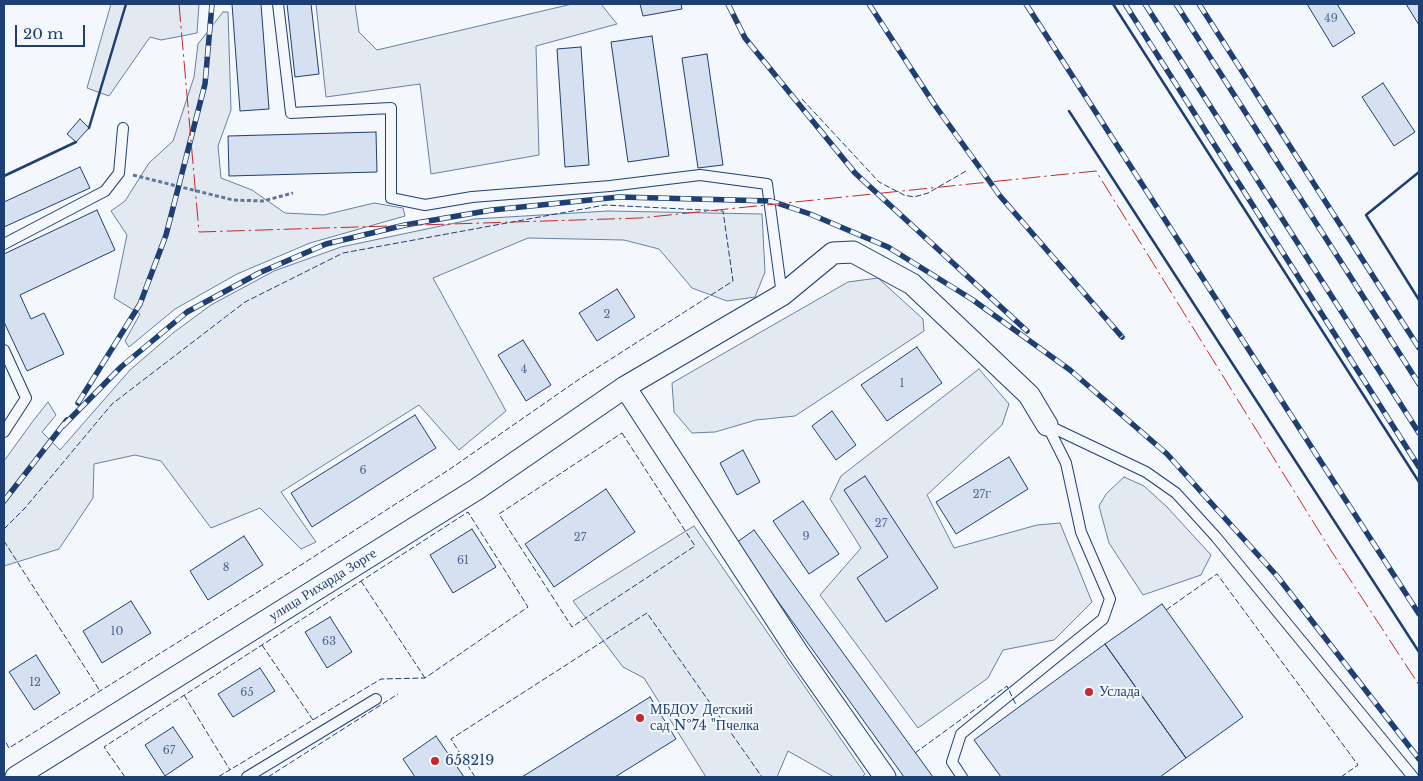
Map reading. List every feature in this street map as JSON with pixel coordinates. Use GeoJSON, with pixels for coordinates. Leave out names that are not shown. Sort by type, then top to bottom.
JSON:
{"type":"FeatureCollection","features":[{"type":"Feature","properties":{"kind":"street","name":"улица Рихарда Зорге"},"geometry":{"type":"LineString","coordinates":[[16,777],[476,489],[625,387],[782,294],[833,253],[853,252],[912,284],[1028,395],[1047,425]]}},
{"type":"Feature","properties":{"kind":"street"},"geometry":{"type":"LineString","coordinates":[[625,387],[798,654],[885,777]]}},
{"type":"Feature","properties":{"kind":"lane"},"geometry":{"type":"LineString","coordinates":[[278,4],[291,113],[391,108],[391,198],[425,205],[472,197],[610,186],[700,176],[767,184],[782,294]]}},
{"type":"Feature","properties":{"kind":"lane"},"geometry":{"type":"LineString","coordinates":[[4,244],[105,191],[120,173],[123,128]]}},
{"type":"Feature","properties":{"kind":"lane"},"geometry":{"type":"LineString","coordinates":[[4,350],[26,398],[4,432]]}},
{"type":"Feature","properties":{"kind":"lane"},"geometry":{"type":"LineString","coordinates":[[962,777],[952,762],[961,734],[1103,619],[1110,599],[1081,532],[1066,463],[1047,425]]}},
{"type":"Feature","properties":{"kind":"lane"},"geometry":{"type":"LineString","coordinates":[[1047,425],[1146,472],[1176,492],[1222,544],[1413,777]]}},
{"type":"Feature","properties":{"kind":"lane"},"geometry":{"type":"LineString","coordinates":[[248,777],[376,700]]}},
{"type":"Feature","properties":{"kind":"path"},"geometry":{"type":"LineString","coordinates":[[120,173],[160,180],[233,200],[263,201],[294,193]]}},
{"type":"Feature","properties":{"kind":"shaded area"},"geometry":{"type":"Polygon","coordinates":[[[111,4],[199,4],[197,33],[161,40],[150,37],[109,96],[87,88],[111,4]]]}},
{"type":"Feature","properties":{"kind":"shaded area"},"geometry":{"type":"Polygon","coordinates":[[[316,4],[355,4],[359,32],[377,50],[572,4],[601,4],[617,24],[536,46],[539,155],[431,174],[420,84],[326,97],[316,4]]]}},
{"type":"Feature","properties":{"kind":"shaded area"},"geometry":{"type":"Polygon","coordinates":[[[223,12],[228,12],[231,110],[218,146],[221,178],[252,190],[285,213],[324,215],[374,203],[403,208],[405,216],[310,243],[237,274],[175,309],[129,347],[125,341],[140,314],[114,298],[127,235],[111,211],[125,201],[149,163],[173,141],[194,77],[198,44],[223,12]]]}},
{"type":"Feature","properties":{"kind":"shaded area"},"geometry":{"type":"Polygon","coordinates":[[[608,211],[762,214],[765,272],[755,297],[727,301],[692,288],[659,249],[624,240],[528,238],[433,278],[506,411],[459,450],[419,405],[281,492],[316,542],[301,549],[260,508],[211,528],[161,461],[135,455],[94,464],[93,498],[59,549],[4,566],[4,461],[48,402],[56,415],[42,432],[60,450],[130,370],[173,333],[211,305],[274,271],[341,247],[474,219],[608,211]]]}},
{"type":"Feature","properties":{"kind":"shaded area"},"geometry":{"type":"Polygon","coordinates":[[[878,278],[923,319],[924,331],[795,416],[756,420],[715,432],[692,433],[674,412],[672,383],[848,282],[878,278]]]}},
{"type":"Feature","properties":{"kind":"shaded area"},"geometry":{"type":"Polygon","coordinates":[[[979,369],[1009,404],[1002,425],[927,495],[954,548],[1037,525],[1060,523],[1092,602],[1054,640],[1003,650],[988,678],[918,728],[820,595],[861,548],[830,499],[841,476],[979,369]]]}},
{"type":"Feature","properties":{"kind":"shaded area"},"geometry":{"type":"Polygon","coordinates":[[[1124,477],[1144,486],[1167,507],[1211,555],[1201,575],[1143,595],[1109,543],[1099,506],[1106,494],[1124,477]]]}},
{"type":"Feature","properties":{"kind":"shaded area"},"geometry":{"type":"Polygon","coordinates":[[[694,526],[865,774],[862,777],[834,777],[788,751],[777,777],[706,777],[644,678],[623,667],[573,601],[694,526]]]}},
{"type":"Feature","properties":{"kind":"building"},"geometry":{"type":"Polygon","coordinates":[[[232,4],[261,4],[269,109],[240,111],[232,4]]]}},
{"type":"Feature","properties":{"kind":"building"},"geometry":{"type":"Polygon","coordinates":[[[287,4],[311,4],[319,74],[295,77],[287,4]]]}},
{"type":"Feature","properties":{"kind":"building"},"geometry":{"type":"Polygon","coordinates":[[[640,4],[681,4],[682,9],[643,16],[640,4]]]}},
{"type":"Feature","properties":{"kind":"building"},"geometry":{"type":"Polygon","coordinates":[[[1307,4],[1337,4],[1355,33],[1333,47],[1307,4]]]}},
{"type":"Feature","properties":{"kind":"building"},"geometry":{"type":"Polygon","coordinates":[[[1406,4],[1419,4],[1419,25],[1406,4]]]}},
{"type":"Feature","properties":{"kind":"building"},"geometry":{"type":"Polygon","coordinates":[[[652,36],[669,156],[628,162],[611,42],[652,36]]]}},
{"type":"Feature","properties":{"kind":"building"},"geometry":{"type":"Polygon","coordinates":[[[581,47],[589,165],[565,167],[557,49],[581,47]]]}},
{"type":"Feature","properties":{"kind":"building"},"geometry":{"type":"Polygon","coordinates":[[[707,54],[723,165],[698,168],[682,58],[707,54]]]}},
{"type":"Feature","properties":{"kind":"building"},"geometry":{"type":"Polygon","coordinates":[[[1383,83],[1415,132],[1394,146],[1362,97],[1383,83]]]}},
{"type":"Feature","properties":{"kind":"building"},"geometry":{"type":"Polygon","coordinates":[[[80,119],[89,128],[76,142],[67,134],[80,119]]]}},
{"type":"Feature","properties":{"kind":"building"},"geometry":{"type":"Polygon","coordinates":[[[376,132],[377,172],[229,176],[228,136],[376,132]]]}},
{"type":"Feature","properties":{"kind":"building"},"geometry":{"type":"Polygon","coordinates":[[[80,167],[90,188],[4,227],[4,202],[80,167]]]}},
{"type":"Feature","properties":{"kind":"building"},"geometry":{"type":"Polygon","coordinates":[[[97,210],[115,250],[20,295],[31,319],[44,313],[64,354],[27,371],[4,322],[4,254],[97,210]]]}},
{"type":"Feature","properties":{"kind":"building"},"geometry":{"type":"Polygon","coordinates":[[[617,289],[635,317],[597,341],[579,313],[617,289]]]}},
{"type":"Feature","properties":{"kind":"building"},"geometry":{"type":"Polygon","coordinates":[[[523,340],[551,385],[526,401],[498,355],[523,340]]]}},
{"type":"Feature","properties":{"kind":"building"},"geometry":{"type":"Polygon","coordinates":[[[917,347],[942,383],[887,421],[861,385],[917,347]]]}},
{"type":"Feature","properties":{"kind":"building"},"geometry":{"type":"Polygon","coordinates":[[[832,411],[856,445],[836,460],[812,426],[832,411]]]}},
{"type":"Feature","properties":{"kind":"building"},"geometry":{"type":"Polygon","coordinates":[[[415,415],[436,448],[312,527],[291,493],[415,415]]]}},
{"type":"Feature","properties":{"kind":"building"},"geometry":{"type":"Polygon","coordinates":[[[743,450],[760,482],[737,495],[720,463],[743,450]]]}},
{"type":"Feature","properties":{"kind":"building"},"geometry":{"type":"Polygon","coordinates":[[[1009,457],[1028,489],[956,534],[936,502],[1009,457]]]}},
{"type":"Feature","properties":{"kind":"building"},"geometry":{"type":"Polygon","coordinates":[[[865,476],[938,588],[886,622],[857,578],[888,557],[844,490],[865,476]]]}},
{"type":"Feature","properties":{"kind":"building"},"geometry":{"type":"Polygon","coordinates":[[[606,489],[635,532],[554,587],[525,544],[606,489]]]}},
{"type":"Feature","properties":{"kind":"building"},"geometry":{"type":"Polygon","coordinates":[[[803,501],[839,554],[809,574],[773,521],[803,501]]]}},
{"type":"Feature","properties":{"kind":"building"},"geometry":{"type":"Polygon","coordinates":[[[472,529],[496,567],[453,593],[430,555],[472,529]]]}},
{"type":"Feature","properties":{"kind":"building"},"geometry":{"type":"Polygon","coordinates":[[[754,530],[933,777],[904,777],[736,543],[754,530]]]}},
{"type":"Feature","properties":{"kind":"building"},"geometry":{"type":"Polygon","coordinates":[[[244,536],[263,565],[208,600],[190,571],[244,536]]]}},
{"type":"Feature","properties":{"kind":"building"},"geometry":{"type":"Polygon","coordinates":[[[131,601],[151,633],[102,663],[83,631],[131,601]]]}},
{"type":"Feature","properties":{"kind":"building"},"geometry":{"type":"Polygon","coordinates":[[[1162,604],[1243,717],[1186,758],[1105,644],[1162,604]]]}},
{"type":"Feature","properties":{"kind":"building"},"geometry":{"type":"Polygon","coordinates":[[[330,617],[352,652],[327,668],[305,632],[330,617]]]}},
{"type":"Feature","properties":{"kind":"building","name":"Услада"},"geometry":{"type":"Polygon","coordinates":[[[1105,644],[1186,758],[1160,777],[1001,777],[974,740],[1105,644]]]}},
{"type":"Feature","properties":{"kind":"building"},"geometry":{"type":"Polygon","coordinates":[[[36,655],[60,693],[34,710],[9,672],[36,655]]]}},
{"type":"Feature","properties":{"kind":"building"},"geometry":{"type":"Polygon","coordinates":[[[260,668],[275,691],[233,717],[218,694],[260,668]]]}},
{"type":"Feature","properties":{"kind":"building","name":"МБДОУ Детский сад №74 \"Пчелка"},"geometry":{"type":"Polygon","coordinates":[[[650,697],[676,739],[615,777],[522,777],[650,697]]]}},
{"type":"Feature","properties":{"kind":"building"},"geometry":{"type":"Polygon","coordinates":[[[173,727],[193,757],[165,776],[145,745],[173,727]]]}},
{"type":"Feature","properties":{"kind":"building"},"geometry":{"type":"Polygon","coordinates":[[[436,736],[464,777],[415,777],[403,759],[436,736]]]}},
{"type":"Feature","properties":{"kind":"railway"},"geometry":{"type":"LineString","coordinates":[[78,403],[140,304],[166,235],[205,84],[212,4]]}},
{"type":"Feature","properties":{"kind":"railway"},"geometry":{"type":"LineString","coordinates":[[728,4],[745,38],[855,173],[1027,331]]}},
{"type":"Feature","properties":{"kind":"railway"},"geometry":{"type":"LineString","coordinates":[[869,4],[934,104],[1000,196],[1122,337]]}},
{"type":"Feature","properties":{"kind":"railway"},"geometry":{"type":"LineString","coordinates":[[1026,4],[1419,614]]}},
{"type":"Feature","properties":{"kind":"railway"},"geometry":{"type":"LineString","coordinates":[[1125,4],[1419,467]]}},
{"type":"Feature","properties":{"kind":"railway"},"geometry":{"type":"LineString","coordinates":[[1145,4],[1419,433]]}},
{"type":"Feature","properties":{"kind":"railway"},"geometry":{"type":"LineString","coordinates":[[1176,4],[1419,384]]}},
{"type":"Feature","properties":{"kind":"railway"},"geometry":{"type":"LineString","coordinates":[[1199,4],[1419,348]]}},
{"type":"Feature","properties":{"kind":"railway"},"geometry":{"type":"LineString","coordinates":[[63,426],[121,367],[187,312],[259,273],[326,244],[405,225],[492,210],[619,197],[771,201],[810,214],[888,247],[973,300],[1070,370],[1167,454],[1277,576],[1419,759]]}},
{"type":"Feature","properties":{"kind":"railway"},"geometry":{"type":"LineString","coordinates":[[4,501],[67,420]]}},
{"type":"Feature","properties":{"kind":"fence"},"geometry":{"type":"LineString","coordinates":[[802,99],[879,182],[904,195],[914,197],[928,193],[966,171]]}},
{"type":"Feature","properties":{"kind":"fence"},"geometry":{"type":"LineString","coordinates":[[4,529],[25,508],[112,404],[245,302],[343,253],[605,205],[723,211],[733,281],[578,380],[450,469],[290,572],[9,748],[4,739]]}},
{"type":"Feature","properties":{"kind":"fence"},"geometry":{"type":"LineString","coordinates":[[622,433],[695,546],[572,627],[499,514],[622,433]]}},
{"type":"Feature","properties":{"kind":"fence"},"geometry":{"type":"LineString","coordinates":[[125,777],[104,747],[468,512],[528,607],[425,678],[381,679],[218,777]]}},
{"type":"Feature","properties":{"kind":"fence"},"geometry":{"type":"LineString","coordinates":[[4,541],[100,691]]}},
{"type":"Feature","properties":{"kind":"fence"},"geometry":{"type":"LineString","coordinates":[[1166,610],[1217,574],[1358,765],[1341,777]]}},
{"type":"Feature","properties":{"kind":"fence"},"geometry":{"type":"LineString","coordinates":[[361,581],[425,678]]}},
{"type":"Feature","properties":{"kind":"fence"},"geometry":{"type":"LineString","coordinates":[[475,777],[451,739],[647,613],[762,777]]}},
{"type":"Feature","properties":{"kind":"fence"},"geometry":{"type":"LineString","coordinates":[[262,645],[313,720]]}},
{"type":"Feature","properties":{"kind":"fence"},"geometry":{"type":"LineString","coordinates":[[915,753],[1007,686],[1016,705]]}},
{"type":"Feature","properties":{"kind":"fence"},"geometry":{"type":"LineString","coordinates":[[268,777],[398,694]]}},
{"type":"Feature","properties":{"kind":"fence"},"geometry":{"type":"LineString","coordinates":[[184,695],[230,770]]}},
{"type":"Feature","properties":{"kind":"wall"},"geometry":{"type":"LineString","coordinates":[[89,128],[126,4]]}},
{"type":"Feature","properties":{"kind":"wall"},"geometry":{"type":"LineString","coordinates":[[1113,4],[1419,482]]}},
{"type":"Feature","properties":{"kind":"wall"},"geometry":{"type":"LineString","coordinates":[[1069,111],[1419,652]]}},
{"type":"Feature","properties":{"kind":"wall"},"geometry":{"type":"LineString","coordinates":[[4,176],[76,142]]}},
{"type":"Feature","properties":{"kind":"wall"},"geometry":{"type":"LineString","coordinates":[[1419,172],[1366,215],[1419,300]]}},
{"type":"Feature","properties":{"kind":"power"},"geometry":{"type":"LineString","coordinates":[[179,4],[199,232],[640,218],[1096,171],[1330,549],[1419,685]]}},
{"type":"Feature","properties":{"kind":"place","name":"Услада"},"geometry":{"type":"Point","coordinates":[1089,692]}},
{"type":"Feature","properties":{"kind":"place","name":"МБДОУ Детский сад №74 \"Пчелка"},"geometry":{"type":"Point","coordinates":[640,718]}},
{"type":"Feature","properties":{"kind":"place","name":"658219"},"geometry":{"type":"Point","coordinates":[435,761]}}]}
